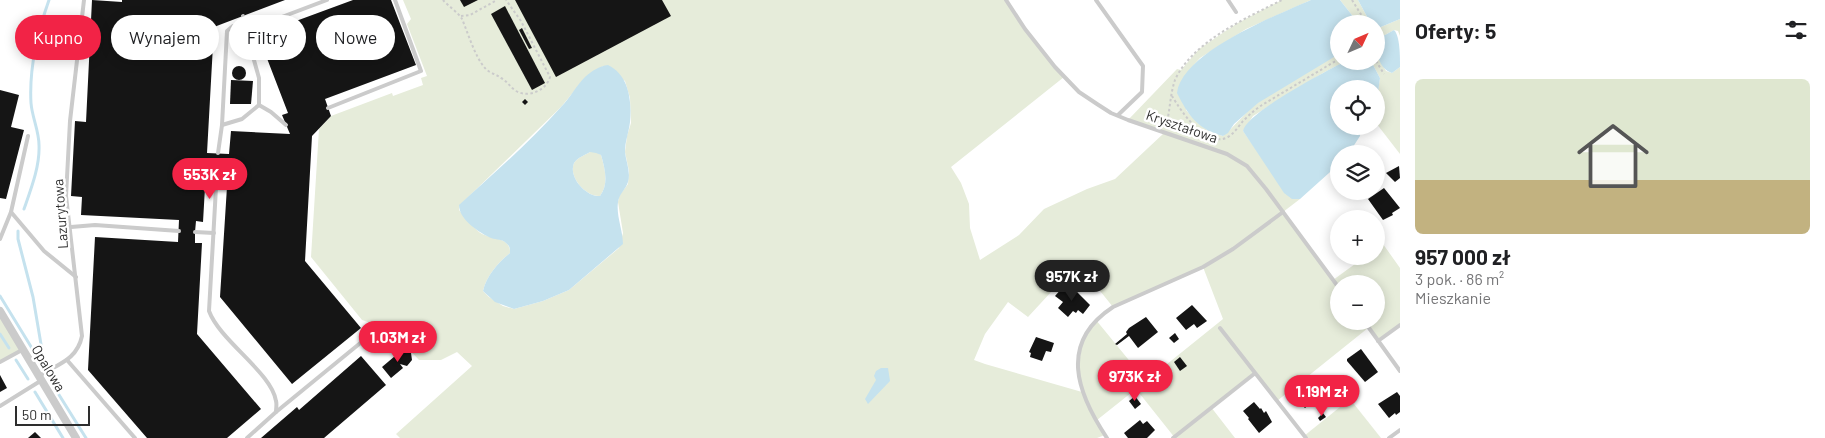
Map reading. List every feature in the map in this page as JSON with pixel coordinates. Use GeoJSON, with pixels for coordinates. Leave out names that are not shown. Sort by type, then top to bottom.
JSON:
{"type":"FeatureCollection","features":[{"type":"Feature","properties":{"kind":"street","name":"Opalowa"},"geometry":{"type":"LineString","coordinates":[[0,311],[76,438]]}},
{"type":"Feature","properties":{"kind":"lane","name":"Lazurytowa"},"geometry":{"type":"LineString","coordinates":[[0,406],[67,360],[78,350],[82,336],[66,196],[70,121],[84,0]]}},
{"type":"Feature","properties":{"kind":"lane"},"geometry":{"type":"LineString","coordinates":[[287,15],[327,0]]}},
{"type":"Feature","properties":{"kind":"lane"},"geometry":{"type":"LineString","coordinates":[[328,108],[421,71],[395,0]]}},
{"type":"Feature","properties":{"kind":"lane","name":"Kryształowa"},"geometry":{"type":"LineString","coordinates":[[1006,0],[1041,50],[1064,77],[1088,98],[1118,115],[1227,154],[1240,161],[1255,174],[1330,276]]}},
{"type":"Feature","properties":{"kind":"lane"},"geometry":{"type":"LineString","coordinates":[[1096,0],[1143,66],[1142,92],[1118,115]]}},
{"type":"Feature","properties":{"kind":"lane"},"geometry":{"type":"LineString","coordinates":[[1228,0],[1236,12]]}},
{"type":"Feature","properties":{"kind":"lane"},"geometry":{"type":"LineString","coordinates":[[218,153],[222,125],[227,31],[229,29]]}},
{"type":"Feature","properties":{"kind":"lane"},"geometry":{"type":"LineString","coordinates":[[254,60],[259,78],[259,105]]}},
{"type":"Feature","properties":{"kind":"lane"},"geometry":{"type":"LineString","coordinates":[[222,125],[242,119],[259,105]]}},
{"type":"Feature","properties":{"kind":"lane"},"geometry":{"type":"LineString","coordinates":[[259,105],[271,112],[286,125]]}},
{"type":"Feature","properties":{"kind":"lane"},"geometry":{"type":"LineString","coordinates":[[0,239],[11,212],[28,136]]}},
{"type":"Feature","properties":{"kind":"lane"},"geometry":{"type":"LineString","coordinates":[[217,170],[209,311],[217,326],[269,384],[276,401],[276,412]]}},
{"type":"Feature","properties":{"kind":"lane"},"geometry":{"type":"LineString","coordinates":[[11,212],[44,251],[76,277]]}},
{"type":"Feature","properties":{"kind":"lane"},"geometry":{"type":"LineString","coordinates":[[1107,438],[1088,402],[1077,372],[1080,347],[1092,326],[1104,313],[1113,307],[1217,259],[1283,212]]}},
{"type":"Feature","properties":{"kind":"lane"},"geometry":{"type":"LineString","coordinates":[[71,227],[95,225],[179,230]]}},
{"type":"Feature","properties":{"kind":"lane"},"geometry":{"type":"LineString","coordinates":[[195,232],[214,233]]}},
{"type":"Feature","properties":{"kind":"lane"},"geometry":{"type":"LineString","coordinates":[[1378,341],[1400,325]]}},
{"type":"Feature","properties":{"kind":"lane"},"geometry":{"type":"LineString","coordinates":[[1220,328],[1254,374],[1306,438]]}},
{"type":"Feature","properties":{"kind":"lane"},"geometry":{"type":"LineString","coordinates":[[1370,330],[1400,371]]}},
{"type":"Feature","properties":{"kind":"lane"},"geometry":{"type":"LineString","coordinates":[[247,438],[364,340]]}},
{"type":"Feature","properties":{"kind":"lane"},"geometry":{"type":"LineString","coordinates":[[0,362],[23,350]]}},
{"type":"Feature","properties":{"kind":"lane"},"geometry":{"type":"LineString","coordinates":[[67,360],[134,438]]}},
{"type":"Feature","properties":{"kind":"lane"},"geometry":{"type":"LineString","coordinates":[[1173,438],[1254,374]]}},
{"type":"Feature","properties":{"kind":"lane"},"geometry":{"type":"LineString","coordinates":[[1390,438],[1400,430]]}},
{"type":"Feature","properties":{"kind":"path"},"geometry":{"type":"LineString","coordinates":[[443,0],[461,16],[483,67],[502,78],[516,91],[526,94],[533,93],[547,85],[550,77],[521,21],[506,0]]}},
{"type":"Feature","properties":{"kind":"path"},"geometry":{"type":"LineString","coordinates":[[488,5],[493,0]]}},
{"type":"Feature","properties":{"kind":"path"},"geometry":{"type":"LineString","coordinates":[[461,16],[470,15],[497,0]]}},
{"type":"Feature","properties":{"kind":"path"},"geometry":{"type":"LineString","coordinates":[[1165,133],[1175,80],[1193,54],[1228,29],[1282,0]]}},
{"type":"Feature","properties":{"kind":"path"},"geometry":{"type":"LineString","coordinates":[[1352,0],[1361,15]]}},
{"type":"Feature","properties":{"kind":"path"},"geometry":{"type":"LineString","coordinates":[[1172,96],[1188,120],[1201,132],[1214,138],[1224,138],[1232,134],[1250,113],[1330,64]]}},
{"type":"Feature","properties":{"kind":"path"},"geometry":{"type":"LineString","coordinates":[[1382,70],[1384,74]]}},
{"type":"Feature","properties":{"kind":"green space"},"geometry":{"type":"Polygon","coordinates":[[[403,0],[1006,0],[1025,29],[1064,77],[951,167],[961,183],[969,204],[970,228],[980,260],[1019,235],[1044,209],[1087,189],[1115,179],[1164,133],[1128,120],[1177,69],[1181,70],[1199,49],[1236,24],[1282,0],[1311,0],[1246,29],[1200,58],[1192,67],[1186,110],[1202,126],[1223,136],[1256,104],[1307,71],[1330,59],[1330,69],[1253,116],[1243,131],[1264,161],[1296,199],[1300,199],[1283,212],[1330,276],[1330,330],[1366,330],[1277,401],[1254,374],[1211,407],[1235,438],[1175,438],[1136,389],[1097,420],[1105,435],[1097,438],[400,438],[396,434],[472,366],[457,352],[441,360],[419,360],[391,330],[362,320],[311,257],[319,129],[331,116],[392,93],[393,96],[423,85],[421,78],[427,76],[407,24],[411,19],[403,0]],[[603,66],[585,78],[561,107],[459,206],[459,210],[479,232],[503,241],[509,248],[510,253],[494,270],[487,280],[483,291],[503,306],[514,309],[543,301],[569,290],[619,248],[623,233],[618,202],[619,196],[628,184],[629,171],[625,152],[631,123],[630,98],[625,81],[603,66]],[[1203,267],[1113,307],[1084,271],[1072,285],[1064,278],[1028,317],[1008,302],[985,334],[974,360],[1082,392],[1077,372],[1083,340],[1096,320],[1146,381],[1223,319],[1203,267]]]}},
{"type":"Feature","properties":{"kind":"green space"},"geometry":{"type":"Polygon","coordinates":[[[1340,0],[1358,0],[1366,15],[1352,15],[1340,0]]]}},
{"type":"Feature","properties":{"kind":"green space"},"geometry":{"type":"Polygon","coordinates":[[[1400,19],[1400,36],[1398,31],[1394,30],[1385,35],[1385,25],[1400,19]]]}},
{"type":"Feature","properties":{"kind":"green space"},"geometry":{"type":"Polygon","coordinates":[[[1400,67],[1400,154],[1385,135],[1385,80],[1380,80],[1376,70],[1385,69],[1392,73],[1400,67]]]}},
{"type":"Feature","properties":{"kind":"green space"},"geometry":{"type":"Polygon","coordinates":[[[590,152],[596,152],[601,155],[604,166],[605,186],[600,196],[584,190],[574,174],[574,163],[590,152]]]}},
{"type":"Feature","properties":{"kind":"green space"},"geometry":{"type":"Polygon","coordinates":[[[1385,247],[1400,268],[1400,325],[1378,341],[1370,330],[1385,330],[1385,275],[1340,275],[1354,265],[1385,265],[1385,247]]]}},
{"type":"Feature","properties":{"kind":"green space"},"geometry":{"type":"Polygon","coordinates":[[[0,311],[23,350],[0,362],[0,311]]]}},
{"type":"Feature","properties":{"kind":"green space"},"geometry":{"type":"Polygon","coordinates":[[[1350,399],[1381,438],[1306,438],[1304,436],[1350,399]]]}},
{"type":"Feature","properties":{"kind":"water"},"geometry":{"type":"Polygon","coordinates":[[[1311,0],[1340,0],[1352,15],[1330,15],[1330,59],[1258,103],[1223,136],[1200,126],[1185,108],[1177,93],[1183,78],[1195,63],[1213,50],[1233,37],[1311,0]]]}},
{"type":"Feature","properties":{"kind":"water"},"geometry":{"type":"Polygon","coordinates":[[[1358,0],[1400,0],[1400,19],[1385,25],[1385,15],[1366,15],[1358,0]]]}},
{"type":"Feature","properties":{"kind":"water"},"geometry":{"type":"Polygon","coordinates":[[[1394,30],[1399,41],[1400,67],[1392,73],[1385,69],[1385,35],[1394,30]]]}},
{"type":"Feature","properties":{"kind":"water"},"geometry":{"type":"Polygon","coordinates":[[[608,65],[621,75],[628,89],[630,106],[630,122],[625,152],[629,178],[619,199],[618,207],[623,244],[569,290],[543,301],[514,309],[495,302],[483,291],[487,280],[494,270],[510,253],[510,248],[501,240],[481,233],[466,221],[462,216],[459,205],[537,133],[585,77],[596,69],[608,65]],[[590,152],[579,158],[574,163],[573,168],[576,180],[584,190],[600,196],[605,186],[605,176],[601,155],[590,152]]]}},
{"type":"Feature","properties":{"kind":"water"},"geometry":{"type":"Polygon","coordinates":[[[1330,70],[1376,70],[1380,78],[1380,80],[1330,80],[1330,135],[1360,136],[1354,145],[1330,145],[1330,172],[1300,199],[1292,199],[1284,193],[1243,131],[1247,123],[1258,114],[1305,83],[1330,70]]]}},
{"type":"Feature","properties":{"kind":"water"},"geometry":{"type":"Polygon","coordinates":[[[881,368],[888,368],[890,381],[868,404],[865,399],[876,380],[874,376],[876,371],[881,368]]]}},
{"type":"Feature","properties":{"kind":"building"},"geometry":{"type":"Polygon","coordinates":[[[92,0],[122,2],[122,0],[285,0],[246,15],[229,15],[229,21],[219,25],[219,15],[111,15],[111,60],[212,60],[207,153],[229,154],[231,131],[290,134],[282,115],[288,113],[268,60],[306,60],[306,17],[353,0],[391,0],[416,65],[325,99],[331,116],[312,136],[305,261],[361,328],[292,384],[220,297],[228,171],[206,170],[203,222],[196,221],[195,232],[195,243],[202,243],[197,334],[261,409],[227,438],[147,438],[88,370],[95,237],[178,242],[179,220],[81,215],[82,197],[71,196],[75,121],[86,122],[89,60],[101,60],[101,15],[91,15],[92,0]]]}},
{"type":"Feature","properties":{"kind":"building"},"geometry":{"type":"Polygon","coordinates":[[[460,0],[478,0],[464,7],[460,0]]]}},
{"type":"Feature","properties":{"kind":"building"},"geometry":{"type":"Polygon","coordinates":[[[515,0],[662,0],[671,16],[556,77],[515,0]]]}},
{"type":"Feature","properties":{"kind":"building"},"geometry":{"type":"Polygon","coordinates":[[[505,6],[545,83],[532,90],[491,14],[505,6]]]}},
{"type":"Feature","properties":{"kind":"building"},"geometry":{"type":"Polygon","coordinates":[[[522,28],[532,48],[529,49],[519,30],[522,28]]]}},
{"type":"Feature","properties":{"kind":"building"},"geometry":{"type":"Polygon","coordinates":[[[239,66],[244,68],[246,73],[244,78],[239,80],[234,78],[232,73],[234,68],[239,66]]]}},
{"type":"Feature","properties":{"kind":"building"},"geometry":{"type":"Polygon","coordinates":[[[231,80],[253,81],[251,104],[230,104],[231,80]]]}},
{"type":"Feature","properties":{"kind":"building"},"geometry":{"type":"Polygon","coordinates":[[[0,90],[19,95],[11,127],[24,130],[6,199],[0,198],[0,90]]]}},
{"type":"Feature","properties":{"kind":"building"},"geometry":{"type":"Polygon","coordinates":[[[525,99],[528,102],[525,105],[522,102],[525,99]]]}},
{"type":"Feature","properties":{"kind":"building"},"geometry":{"type":"Polygon","coordinates":[[[1399,166],[1400,178],[1395,182],[1386,173],[1399,166]]]}},
{"type":"Feature","properties":{"kind":"building"},"geometry":{"type":"Polygon","coordinates":[[[1385,189],[1400,208],[1392,213],[1393,215],[1385,219],[1385,210],[1376,210],[1369,200],[1385,200],[1385,189]]]}},
{"type":"Feature","properties":{"kind":"building"},"geometry":{"type":"Polygon","coordinates":[[[1063,287],[1068,292],[1072,287],[1090,305],[1083,314],[1078,310],[1076,313],[1073,311],[1068,317],[1058,308],[1063,302],[1055,296],[1063,287]]]}},
{"type":"Feature","properties":{"kind":"building"},"geometry":{"type":"Polygon","coordinates":[[[1192,305],[1207,321],[1197,328],[1194,324],[1186,330],[1176,318],[1192,305]]]}},
{"type":"Feature","properties":{"kind":"building"},"geometry":{"type":"Polygon","coordinates":[[[1146,317],[1158,332],[1138,348],[1129,336],[1117,345],[1115,344],[1127,334],[1126,332],[1129,328],[1146,317]]]}},
{"type":"Feature","properties":{"kind":"building"},"geometry":{"type":"Polygon","coordinates":[[[1175,333],[1179,339],[1174,343],[1169,338],[1175,333]]]}},
{"type":"Feature","properties":{"kind":"building"},"geometry":{"type":"Polygon","coordinates":[[[1036,337],[1054,343],[1051,352],[1046,351],[1042,361],[1030,357],[1031,353],[1029,352],[1036,337]]]}},
{"type":"Feature","properties":{"kind":"building"},"geometry":{"type":"Polygon","coordinates":[[[1361,349],[1378,372],[1365,382],[1347,361],[1347,359],[1361,349]]]}},
{"type":"Feature","properties":{"kind":"building"},"geometry":{"type":"Polygon","coordinates":[[[403,350],[411,353],[412,360],[407,366],[400,364],[403,368],[391,378],[382,367],[395,356],[397,358],[398,353],[403,350]]]}},
{"type":"Feature","properties":{"kind":"building"},"geometry":{"type":"Polygon","coordinates":[[[361,356],[386,385],[324,438],[261,438],[297,407],[299,410],[361,356]]]}},
{"type":"Feature","properties":{"kind":"building"},"geometry":{"type":"Polygon","coordinates":[[[1180,357],[1187,366],[1180,371],[1174,362],[1180,357]]]}},
{"type":"Feature","properties":{"kind":"building"},"geometry":{"type":"Polygon","coordinates":[[[0,375],[7,388],[0,392],[0,375]]]}},
{"type":"Feature","properties":{"kind":"building"},"geometry":{"type":"Polygon","coordinates":[[[1322,383],[1326,387],[1322,390],[1319,385],[1322,383]]]}},
{"type":"Feature","properties":{"kind":"building"},"geometry":{"type":"Polygon","coordinates":[[[1306,384],[1317,398],[1305,408],[1294,394],[1306,384]]]}},
{"type":"Feature","properties":{"kind":"building"},"geometry":{"type":"Polygon","coordinates":[[[1355,388],[1358,393],[1350,399],[1347,395],[1355,388]]]}},
{"type":"Feature","properties":{"kind":"building"},"geometry":{"type":"Polygon","coordinates":[[[1397,392],[1400,396],[1400,412],[1396,415],[1395,413],[1389,418],[1378,404],[1397,392]]]}},
{"type":"Feature","properties":{"kind":"building"},"geometry":{"type":"Polygon","coordinates":[[[1135,396],[1141,404],[1135,409],[1129,401],[1135,396]]]}},
{"type":"Feature","properties":{"kind":"building"},"geometry":{"type":"Polygon","coordinates":[[[1254,402],[1264,413],[1266,411],[1272,422],[1259,433],[1243,411],[1254,402]]]}},
{"type":"Feature","properties":{"kind":"building"},"geometry":{"type":"Polygon","coordinates":[[[1323,413],[1326,417],[1320,421],[1318,418],[1323,413]]]}},
{"type":"Feature","properties":{"kind":"building"},"geometry":{"type":"Polygon","coordinates":[[[1140,420],[1143,424],[1147,421],[1155,430],[1147,438],[1128,438],[1124,433],[1140,420]]]}},
{"type":"Feature","properties":{"kind":"building"},"geometry":{"type":"Polygon","coordinates":[[[35,432],[41,438],[28,438],[35,432]]]}},
{"type":"Feature","properties":{"kind":"waterway"},"geometry":{"type":"LineString","coordinates":[[24,209],[39,153],[38,134],[31,103],[31,77],[41,24],[49,0]]}},
{"type":"Feature","properties":{"kind":"waterway"},"geometry":{"type":"LineString","coordinates":[[0,296],[41,363],[44,362],[33,297],[18,239],[18,231]]}},
{"type":"Feature","properties":{"kind":"waterway"},"geometry":{"type":"LineString","coordinates":[[0,334],[9,348]]}},
{"type":"Feature","properties":{"kind":"waterway"},"geometry":{"type":"LineString","coordinates":[[16,360],[28,379]]}},
{"type":"Feature","properties":{"kind":"waterway"},"geometry":{"type":"LineString","coordinates":[[51,382],[86,438]]}},
{"type":"Feature","properties":{"kind":"waterway"},"geometry":{"type":"LineString","coordinates":[[35,392],[63,438]]}}]}
